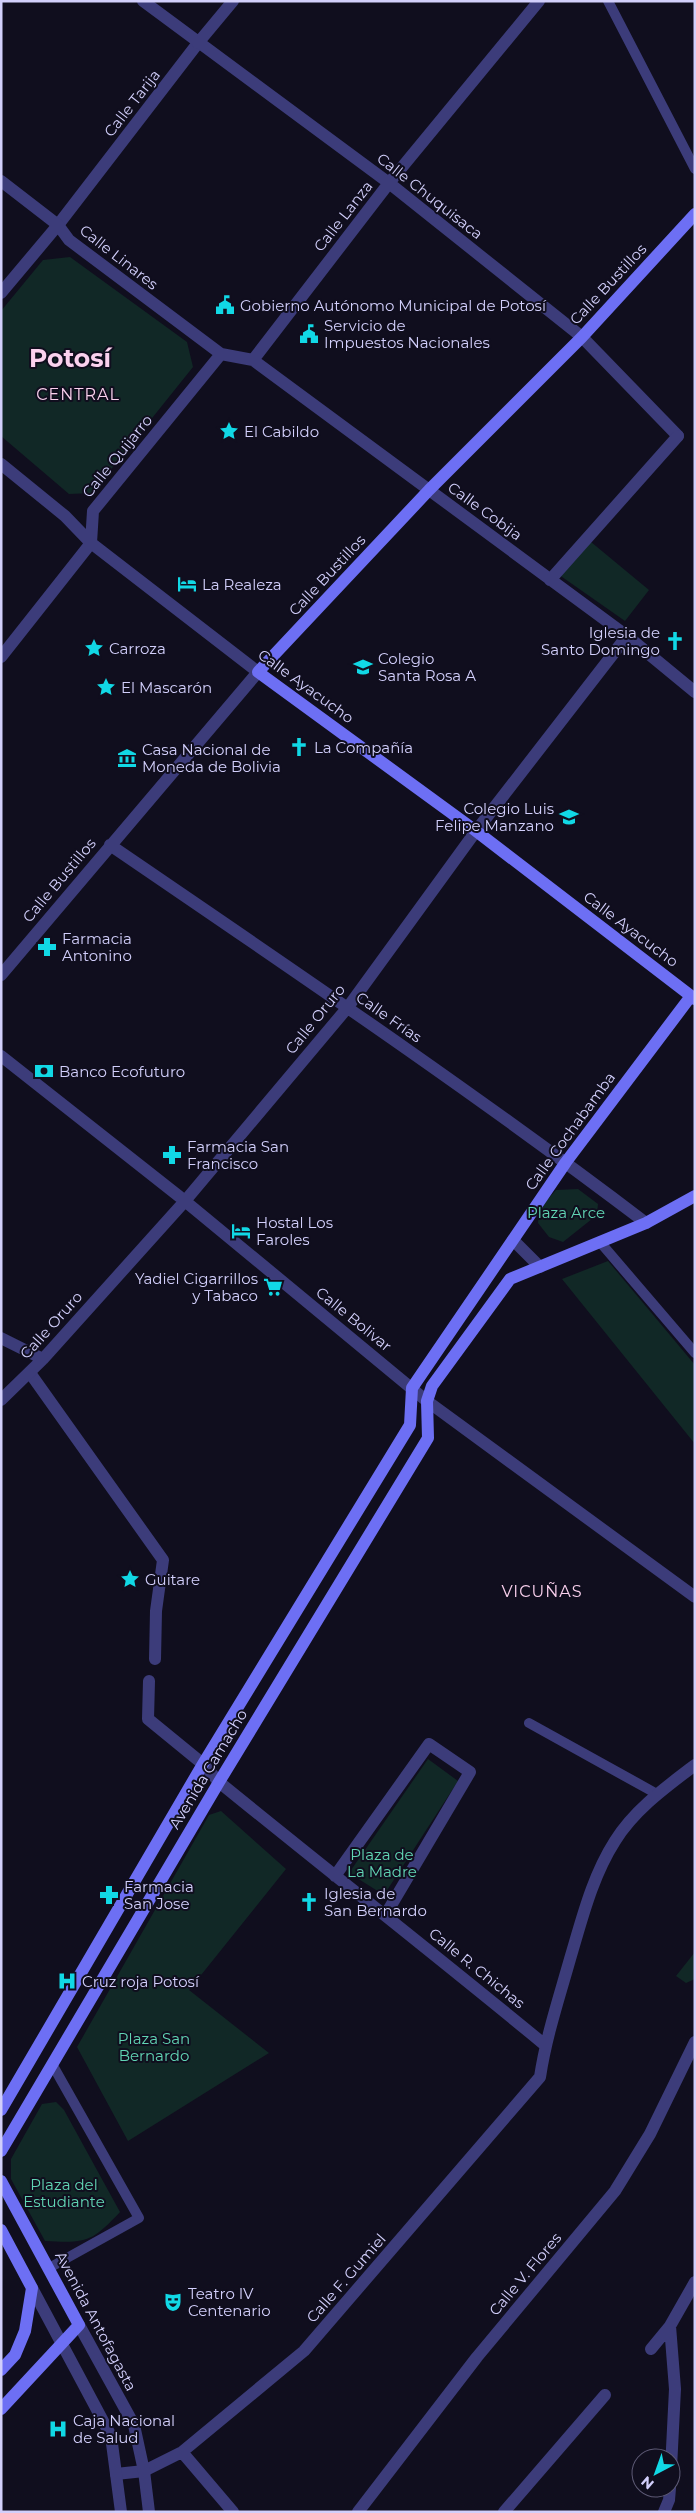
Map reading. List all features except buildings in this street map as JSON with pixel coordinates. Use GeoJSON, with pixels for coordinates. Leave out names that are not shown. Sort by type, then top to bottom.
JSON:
{"type":"FeatureCollection","features":[{"type":"Feature","properties":{"kind":"main road","name":"Calle Bustillos"},"geometry":{"type":"LineString","coordinates":[[258,672],[429,490],[582,337],[695,214]]}},
{"type":"Feature","properties":{"kind":"main road","name":"Calle Ayacucho"},"geometry":{"type":"LineString","coordinates":[[258,672],[476,831],[693,997]]}},
{"type":"Feature","properties":{"kind":"main road","name":"Calle Cochabamba"},"geometry":{"type":"LineString","coordinates":[[412,1388],[566,1162],[693,997]]}},
{"type":"Feature","properties":{"kind":"main road"},"geometry":{"type":"LineString","coordinates":[[427,1401],[432,1386],[510,1279],[646,1223],[695,1196]]}},
{"type":"Feature","properties":{"kind":"main road","name":"Avenida Camacho"},"geometry":{"type":"LineString","coordinates":[[1,2110],[203,1764],[410,1424],[412,1388]]}},
{"type":"Feature","properties":{"kind":"main road","name":"Avenida Camacho"},"geometry":{"type":"LineString","coordinates":[[1,2151],[219,1782],[428,1438],[427,1401]]}},
{"type":"Feature","properties":{"kind":"main road","name":"Avenida Antofagasta"},"geometry":{"type":"LineString","coordinates":[[1,2181],[79,2325]]}},
{"type":"Feature","properties":{"kind":"main road"},"geometry":{"type":"LineString","coordinates":[[1,2230],[32,2288],[25,2331],[15,2355],[1,2370]]}},
{"type":"Feature","properties":{"kind":"main road"},"geometry":{"type":"LineString","coordinates":[[1,2409],[79,2325]]}},
{"type":"Feature","properties":{"kind":"street","name":"Calle Chuquisaca"},"geometry":{"type":"LineString","coordinates":[[143,1],[389,184],[582,337],[678,436],[550,580]]}},
{"type":"Feature","properties":{"kind":"street","name":"Calle Tarija"},"geometry":{"type":"LineString","coordinates":[[1,293],[58,225],[198,43],[233,1]]}},
{"type":"Feature","properties":{"kind":"street","name":"Calle Lanza"},"geometry":{"type":"LineString","coordinates":[[252,360],[389,184],[539,1]]}},
{"type":"Feature","properties":{"kind":"street","name":"Calle Linares"},"geometry":{"type":"LineString","coordinates":[[1,181],[58,225],[69,240],[221,354]]}},
{"type":"Feature","properties":{"kind":"street"},"geometry":{"type":"LineString","coordinates":[[221,354],[252,360]]}},
{"type":"Feature","properties":{"kind":"street","name":"Calle Quijarro"},"geometry":{"type":"LineString","coordinates":[[91,543],[93,511],[221,354]]}},
{"type":"Feature","properties":{"kind":"street","name":"Calle Cobija"},"geometry":{"type":"LineString","coordinates":[[252,360],[627,636],[695,692]]}},
{"type":"Feature","properties":{"kind":"street","name":"Calle Ayacucho"},"geometry":{"type":"LineString","coordinates":[[1,464],[65,516],[91,543],[258,672]]}},
{"type":"Feature","properties":{"kind":"street"},"geometry":{"type":"LineString","coordinates":[[1,657],[91,543]]}},
{"type":"Feature","properties":{"kind":"street","name":"Calle Oruro"},"geometry":{"type":"LineString","coordinates":[[1,1400],[43,1359],[185,1201],[348,1007],[476,831],[627,636]]}},
{"type":"Feature","properties":{"kind":"street","name":"Calle Bustillos"},"geometry":{"type":"LineString","coordinates":[[1,974],[258,672]]}},
{"type":"Feature","properties":{"kind":"street","name":"Calle Frías"},"geometry":{"type":"LineString","coordinates":[[110,844],[348,1007],[566,1162],[646,1223]]}},
{"type":"Feature","properties":{"kind":"street","name":"Calle Bolivar"},"geometry":{"type":"LineString","coordinates":[[1,1056],[185,1201],[427,1401],[695,1597]]}},
{"type":"Feature","properties":{"kind":"street"},"geometry":{"type":"LineString","coordinates":[[513,1240],[540,1266]]}},
{"type":"Feature","properties":{"kind":"street"},"geometry":{"type":"LineString","coordinates":[[1,1338],[43,1359]]}},
{"type":"Feature","properties":{"kind":"street"},"geometry":{"type":"LineString","coordinates":[[30,1373],[163,1560],[156,1611],[154,1659]]}},
{"type":"Feature","properties":{"kind":"street","name":"Calle R. Chichas"},"geometry":{"type":"LineString","coordinates":[[149,1682],[148,1718],[203,1764],[219,1782],[335,1876],[386,1914],[545,2045]]}},
{"type":"Feature","properties":{"kind":"street"},"geometry":{"type":"LineString","coordinates":[[335,1876],[429,1744],[470,1772],[386,1914]]}},
{"type":"Feature","properties":{"kind":"street","name":"Calle F. Gumiel"},"geometry":{"type":"LineString","coordinates":[[116,2474],[144,2471],[182,2452],[304,2351],[540,2077],[545,2045],[589,1894],[614,1841],[629,1822],[657,1794],[695,1765]]}},
{"type":"Feature","properties":{"kind":"street","name":"Calle V. Flores"},"geometry":{"type":"LineString","coordinates":[[358,2512],[477,2357],[615,2191],[650,2134],[695,2042]]}},
{"type":"Feature","properties":{"kind":"street"},"geometry":{"type":"LineString","coordinates":[[651,2348],[670,2326],[695,2282]]}},
{"type":"Feature","properties":{"kind":"street"},"geometry":{"type":"LineString","coordinates":[[32,2288],[111,2436],[121,2512]]}},
{"type":"Feature","properties":{"kind":"street","name":"Avenida Antofagasta"},"geometry":{"type":"LineString","coordinates":[[79,2325],[134,2425],[144,2471],[149,2512]]}},
{"type":"Feature","properties":{"kind":"street"},"geometry":{"type":"LineString","coordinates":[[670,2326],[675,2389],[672,2448]]}},
{"type":"Feature","properties":{"kind":"street"},"geometry":{"type":"LineString","coordinates":[[504,2512],[604,2395]]}},
{"type":"Feature","properties":{"kind":"street"},"geometry":{"type":"LineString","coordinates":[[182,2452],[233,2512]]}},
{"type":"Feature","properties":{"kind":"street"},"geometry":{"type":"LineString","coordinates":[[664,2512],[669,2498]]}},
{"type":"Feature","properties":{"kind":"lane"},"geometry":{"type":"LineString","coordinates":[[608,1],[695,169]]}},
{"type":"Feature","properties":{"kind":"lane"},"geometry":{"type":"LineString","coordinates":[[600,1242],[695,1353]]}},
{"type":"Feature","properties":{"kind":"lane"},"geometry":{"type":"LineString","coordinates":[[529,1723],[657,1794]]}},
{"type":"Feature","properties":{"kind":"lane"},"geometry":{"type":"LineString","coordinates":[[49,2268],[139,2218],[52,2064]]}},
{"type":"Feature","properties":{"kind":"green space"},"geometry":{"type":"Polygon","coordinates":[[[70,257],[187,342],[193,367],[92,493],[69,494],[1,436],[1,311],[43,260],[70,257]]]}},
{"type":"Feature","properties":{"kind":"green space"},"geometry":{"type":"Polygon","coordinates":[[[585,537],[649,590],[625,621],[555,572],[585,537]]]}},
{"type":"Feature","properties":{"kind":"green space","name":"Plaza Arce"},"geometry":{"type":"Polygon","coordinates":[[[578,1189],[598,1204],[597,1215],[563,1242],[549,1237],[538,1223],[539,1209],[556,1190],[578,1189]]]}},
{"type":"Feature","properties":{"kind":"green space"},"geometry":{"type":"Polygon","coordinates":[[[608,1261],[695,1365],[695,1444],[562,1279],[608,1261]]]}},
{"type":"Feature","properties":{"kind":"green space","name":"Plaza de La Madre"},"geometry":{"type":"Polygon","coordinates":[[[428,1759],[458,1781],[384,1895],[349,1873],[428,1759]]]}},
{"type":"Feature","properties":{"kind":"green space","name":"Plaza San Bernardo"},"geometry":{"type":"Polygon","coordinates":[[[221,1811],[286,1869],[189,1990],[269,2053],[128,2141],[77,2047],[209,1815],[221,1811]]]}},
{"type":"Feature","properties":{"kind":"green space"},"geometry":{"type":"Polygon","coordinates":[[[695,1952],[695,1979],[686,1983],[676,1976],[695,1952]]]}},
{"type":"Feature","properties":{"kind":"green space","name":"Plaza del Estudiante"},"geometry":{"type":"Polygon","coordinates":[[[56,2102],[64,2110],[120,2212],[102,2230],[87,2239],[79,2241],[45,2241],[11,2179],[11,2159],[42,2104],[56,2102]]]}},
{"type":"Feature","properties":{"kind":"place","name":"Gobierno Autónomo Municipal de Potosí"},"geometry":{"type":"Point","coordinates":[225,305]}},
{"type":"Feature","properties":{"kind":"place","name":"Servicio de Impuestos Nacionales"},"geometry":{"type":"Point","coordinates":[309,334]}},
{"type":"Feature","properties":{"kind":"place","name":"El Cabildo"},"geometry":{"type":"Point","coordinates":[229,431]}},
{"type":"Feature","properties":{"kind":"place","name":"La Realeza"},"geometry":{"type":"Point","coordinates":[187,584]}},
{"type":"Feature","properties":{"kind":"place","name":"Iglesia de Santo Domingo"},"geometry":{"type":"Point","coordinates":[675,641]}},
{"type":"Feature","properties":{"kind":"place","name":"Carroza"},"geometry":{"type":"Point","coordinates":[94,648]}},
{"type":"Feature","properties":{"kind":"place","name":"Colegio Santa Rosa A"},"geometry":{"type":"Point","coordinates":[363,667]}},
{"type":"Feature","properties":{"kind":"place","name":"El Mascarón"},"geometry":{"type":"Point","coordinates":[106,687]}},
{"type":"Feature","properties":{"kind":"place","name":"La Compañía"},"geometry":{"type":"Point","coordinates":[299,747]}},
{"type":"Feature","properties":{"kind":"place","name":"Casa Nacional de Moneda de Bolivia"},"geometry":{"type":"Point","coordinates":[127,758]}},
{"type":"Feature","properties":{"kind":"place","name":"Colegio Luis Felipe Manzano"},"geometry":{"type":"Point","coordinates":[569,817]}},
{"type":"Feature","properties":{"kind":"place","name":"Farmacia Antonino"},"geometry":{"type":"Point","coordinates":[47,947]}},
{"type":"Feature","properties":{"kind":"place","name":"Banco Ecofuturo"},"geometry":{"type":"Point","coordinates":[44,1071]}},
{"type":"Feature","properties":{"kind":"place","name":"Farmacia San Francisco"},"geometry":{"type":"Point","coordinates":[172,1155]}},
{"type":"Feature","properties":{"kind":"place","name":"Hostal Los Faroles"},"geometry":{"type":"Point","coordinates":[241,1231]}},
{"type":"Feature","properties":{"kind":"place","name":"Yadiel Cigarrillos y Tabaco"},"geometry":{"type":"Point","coordinates":[273,1287]}},
{"type":"Feature","properties":{"kind":"place","name":"Guitare"},"geometry":{"type":"Point","coordinates":[130,1579]}},
{"type":"Feature","properties":{"kind":"place","name":"Farmacia San Jose"},"geometry":{"type":"Point","coordinates":[109,1895]}},
{"type":"Feature","properties":{"kind":"place","name":"Iglesia de San Bernardo"},"geometry":{"type":"Point","coordinates":[309,1902]}},
{"type":"Feature","properties":{"kind":"place","name":"Cruz roja Potosí"},"geometry":{"type":"Point","coordinates":[67,1981]}},
{"type":"Feature","properties":{"kind":"place","name":"Teatro IV Centenario"},"geometry":{"type":"Point","coordinates":[173,2302]}},
{"type":"Feature","properties":{"kind":"place","name":"Caja Nacional de Salud"},"geometry":{"type":"Point","coordinates":[58,2429]}},
{"type":"Feature","properties":{"kind":"district","name":"Potosí"},"geometry":{"type":"Point","coordinates":[70,358]}},
{"type":"Feature","properties":{"kind":"district","name":"CENTRAL"},"geometry":{"type":"Point","coordinates":[78,394]}},
{"type":"Feature","properties":{"kind":"district","name":"VICUÑAS"},"geometry":{"type":"Point","coordinates":[542,1591]}}]}
